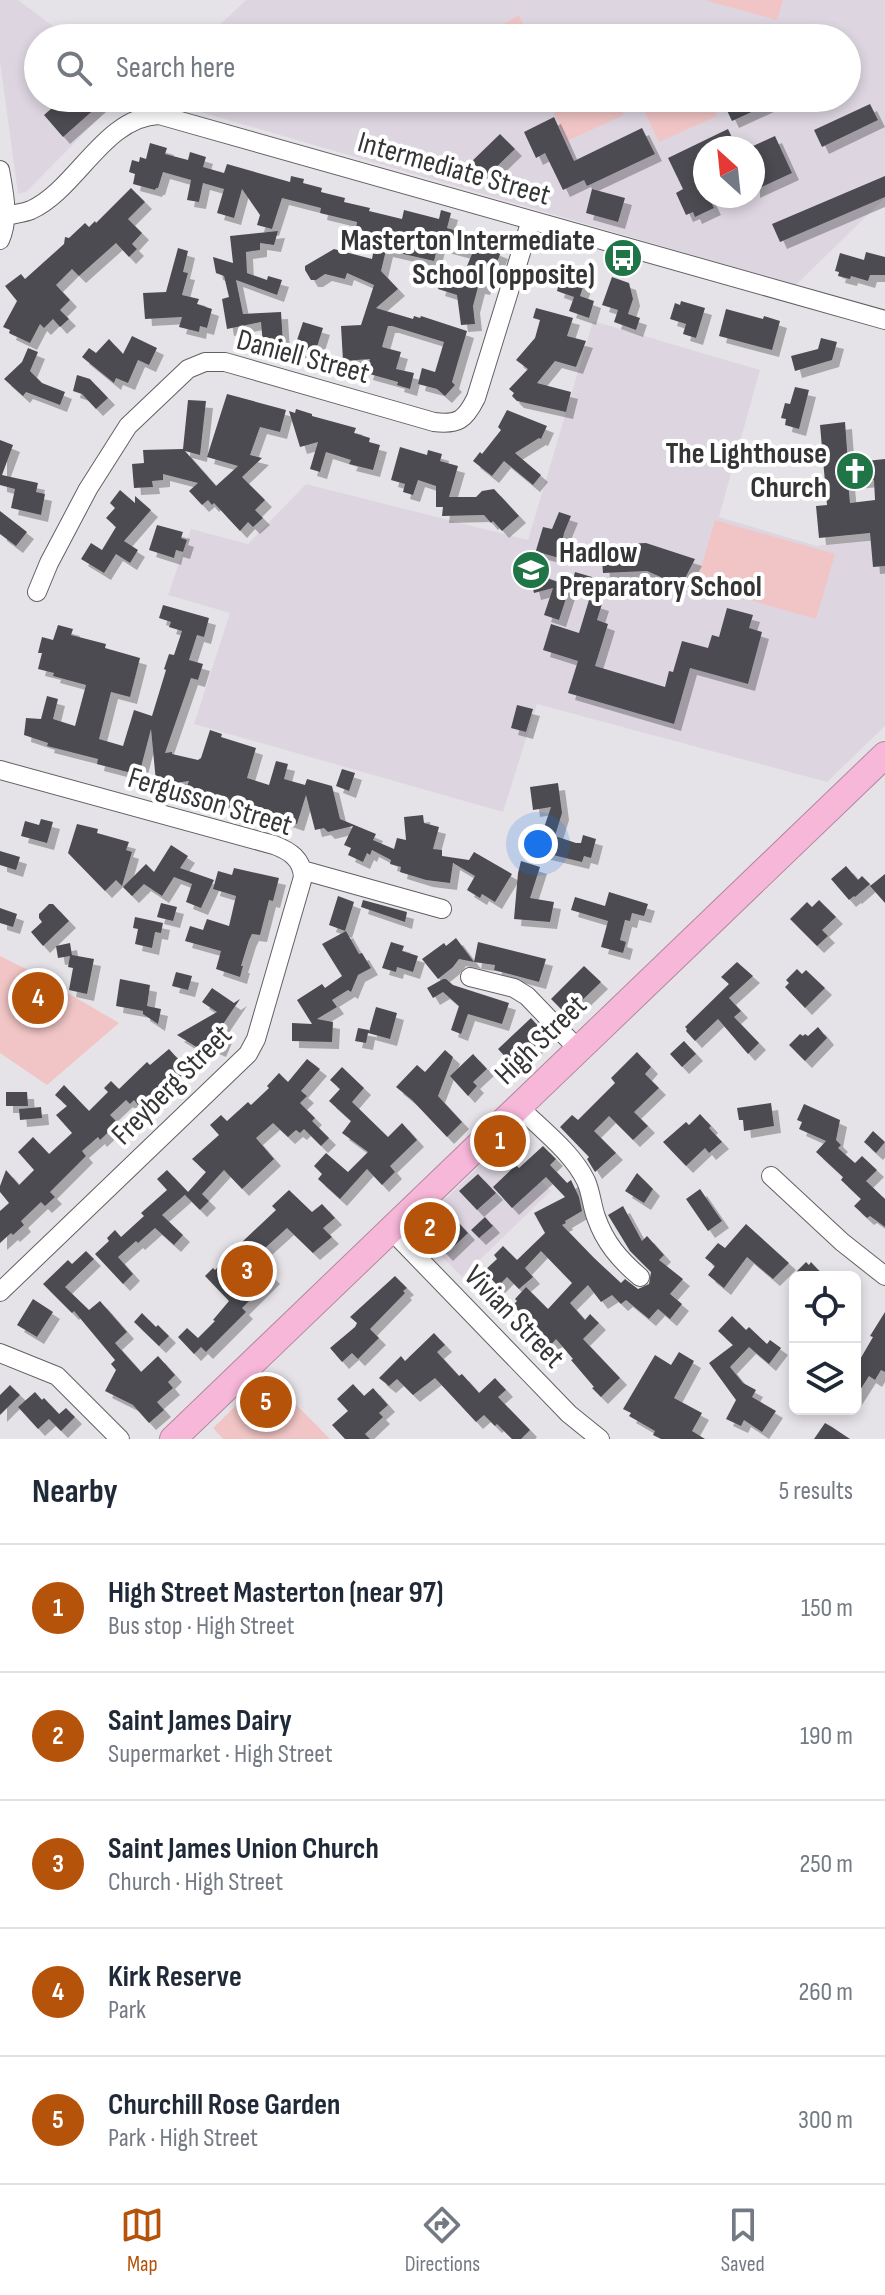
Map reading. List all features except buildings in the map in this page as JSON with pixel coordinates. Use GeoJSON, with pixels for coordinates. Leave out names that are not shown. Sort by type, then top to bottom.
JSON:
{"type":"FeatureCollection","features":[{"type":"Feature","properties":{"kind":"highway","name":"High Street"},"geometry":{"type":"LineString","coordinates":[[173,1439],[885,755]]}},
{"type":"Feature","properties":{"kind":"street","name":"Intermediate Street"},"geometry":{"type":"LineString","coordinates":[[6,216],[31,210],[53,194],[121,128],[146,115],[159,115],[885,320]]}},
{"type":"Feature","properties":{"kind":"street"},"geometry":{"type":"LineString","coordinates":[[0,170],[6,216],[0,240]]}},
{"type":"Feature","properties":{"kind":"street","name":"Daniell Street"},"geometry":{"type":"LineString","coordinates":[[37,592],[88,489],[117,442],[128,426],[188,369],[205,362],[225,362],[434,422],[451,424],[468,414],[476,398],[531,220]]}},
{"type":"Feature","properties":{"kind":"street","name":"Fergusson Street"},"geometry":{"type":"LineString","coordinates":[[0,770],[274,845],[293,855],[302,870],[442,909]]}},
{"type":"Feature","properties":{"kind":"street","name":"Freyberg Street"},"geometry":{"type":"LineString","coordinates":[[0,1292],[248,1054],[256,1039],[302,883],[302,870]]}},
{"type":"Feature","properties":{"kind":"street"},"geometry":{"type":"LineString","coordinates":[[470,977],[514,988],[527,996],[578,1049]]}},
{"type":"Feature","properties":{"kind":"street"},"geometry":{"type":"LineString","coordinates":[[519,1107],[578,1168],[587,1182],[605,1238],[614,1253],[640,1277]]}},
{"type":"Feature","properties":{"kind":"street"},"geometry":{"type":"LineString","coordinates":[[771,1176],[842,1242],[885,1276]]}},
{"type":"Feature","properties":{"kind":"street","name":"Vivian Street"},"geometry":{"type":"LineString","coordinates":[[392,1231],[569,1414],[600,1439]]}},
{"type":"Feature","properties":{"kind":"street"},"geometry":{"type":"LineString","coordinates":[[0,1353],[57,1376],[120,1439]]}},
{"type":"Feature","properties":{"kind":"shaded area"},"geometry":{"type":"Polygon","coordinates":[[[0,0],[18,0],[50,24],[24,24],[24,112],[105,112],[26,192],[18,194],[0,62],[0,0]]]}},
{"type":"Feature","properties":{"kind":"shaded area"},"geometry":{"type":"Polygon","coordinates":[[[246,0],[885,0],[885,198],[796,285],[200,112],[861,112],[861,24],[221,24],[246,0]]]}},
{"type":"Feature","properties":{"kind":"shaded area"},"geometry":{"type":"Polygon","coordinates":[[[704,0],[783,0],[777,20],[704,0]]]}},
{"type":"Feature","properties":{"kind":"shaded area"},"geometry":{"type":"Polygon","coordinates":[[[519,15],[523,24],[504,24],[519,15]]]}},
{"type":"Feature","properties":{"kind":"shaded area"},"geometry":{"type":"Polygon","coordinates":[[[623,112],[624,115],[567,141],[554,113],[623,112]]]}},
{"type":"Feature","properties":{"kind":"shaded area"},"geometry":{"type":"Polygon","coordinates":[[[715,112],[717,116],[659,142],[645,113],[715,112]]]}},
{"type":"Feature","properties":{"kind":"shaded area","name":"Hadlow Preparatory School"},"geometry":{"type":"Polygon","coordinates":[[[593,321],[760,370],[719,517],[817,546],[885,538],[885,726],[827,782],[537,704],[503,812],[194,724],[230,613],[168,595],[191,529],[248,544],[306,484],[528,540],[593,321]]]}},
{"type":"Feature","properties":{"kind":"shaded area"},"geometry":{"type":"Polygon","coordinates":[[[715,520],[835,554],[816,619],[696,585],[715,520]]]}},
{"type":"Feature","properties":{"kind":"shaded area"},"geometry":{"type":"Polygon","coordinates":[[[0,956],[119,1023],[47,1085],[0,1053],[0,956]]]}},
{"type":"Feature","properties":{"kind":"shaded area"},"geometry":{"type":"Polygon","coordinates":[[[504,1142],[551,1191],[462,1277],[419,1233],[420,1224],[504,1142]]]}},
{"type":"Feature","properties":{"kind":"shaded area"},"geometry":{"type":"Polygon","coordinates":[[[267,1375],[330,1439],[223,1439],[213,1428],[267,1375]]]}},
{"type":"Feature","properties":{"kind":"place","name":"Masterton Intermediate School (opposite)"},"geometry":{"type":"Point","coordinates":[623,258]}},
{"type":"Feature","properties":{"kind":"place","name":"The Lighthouse Church"},"geometry":{"type":"Point","coordinates":[855,471]}},
{"type":"Feature","properties":{"kind":"place","name":"Hadlow Preparatory School"},"geometry":{"type":"Point","coordinates":[531,570]}},
{"type":"Feature","properties":{"kind":"place","name":"Kirk Reserve"},"geometry":{"type":"Point","coordinates":[38,998]}},
{"type":"Feature","properties":{"kind":"place","name":"High Street Masterton (near 97)"},"geometry":{"type":"Point","coordinates":[500,1141]}},
{"type":"Feature","properties":{"kind":"place","name":"Saint James Dairy"},"geometry":{"type":"Point","coordinates":[430,1228]}},
{"type":"Feature","properties":{"kind":"place","name":"Saint James Union Church"},"geometry":{"type":"Point","coordinates":[247,1271]}},
{"type":"Feature","properties":{"kind":"place","name":"Churchill Rose Garden"},"geometry":{"type":"Point","coordinates":[266,1402]}}]}
